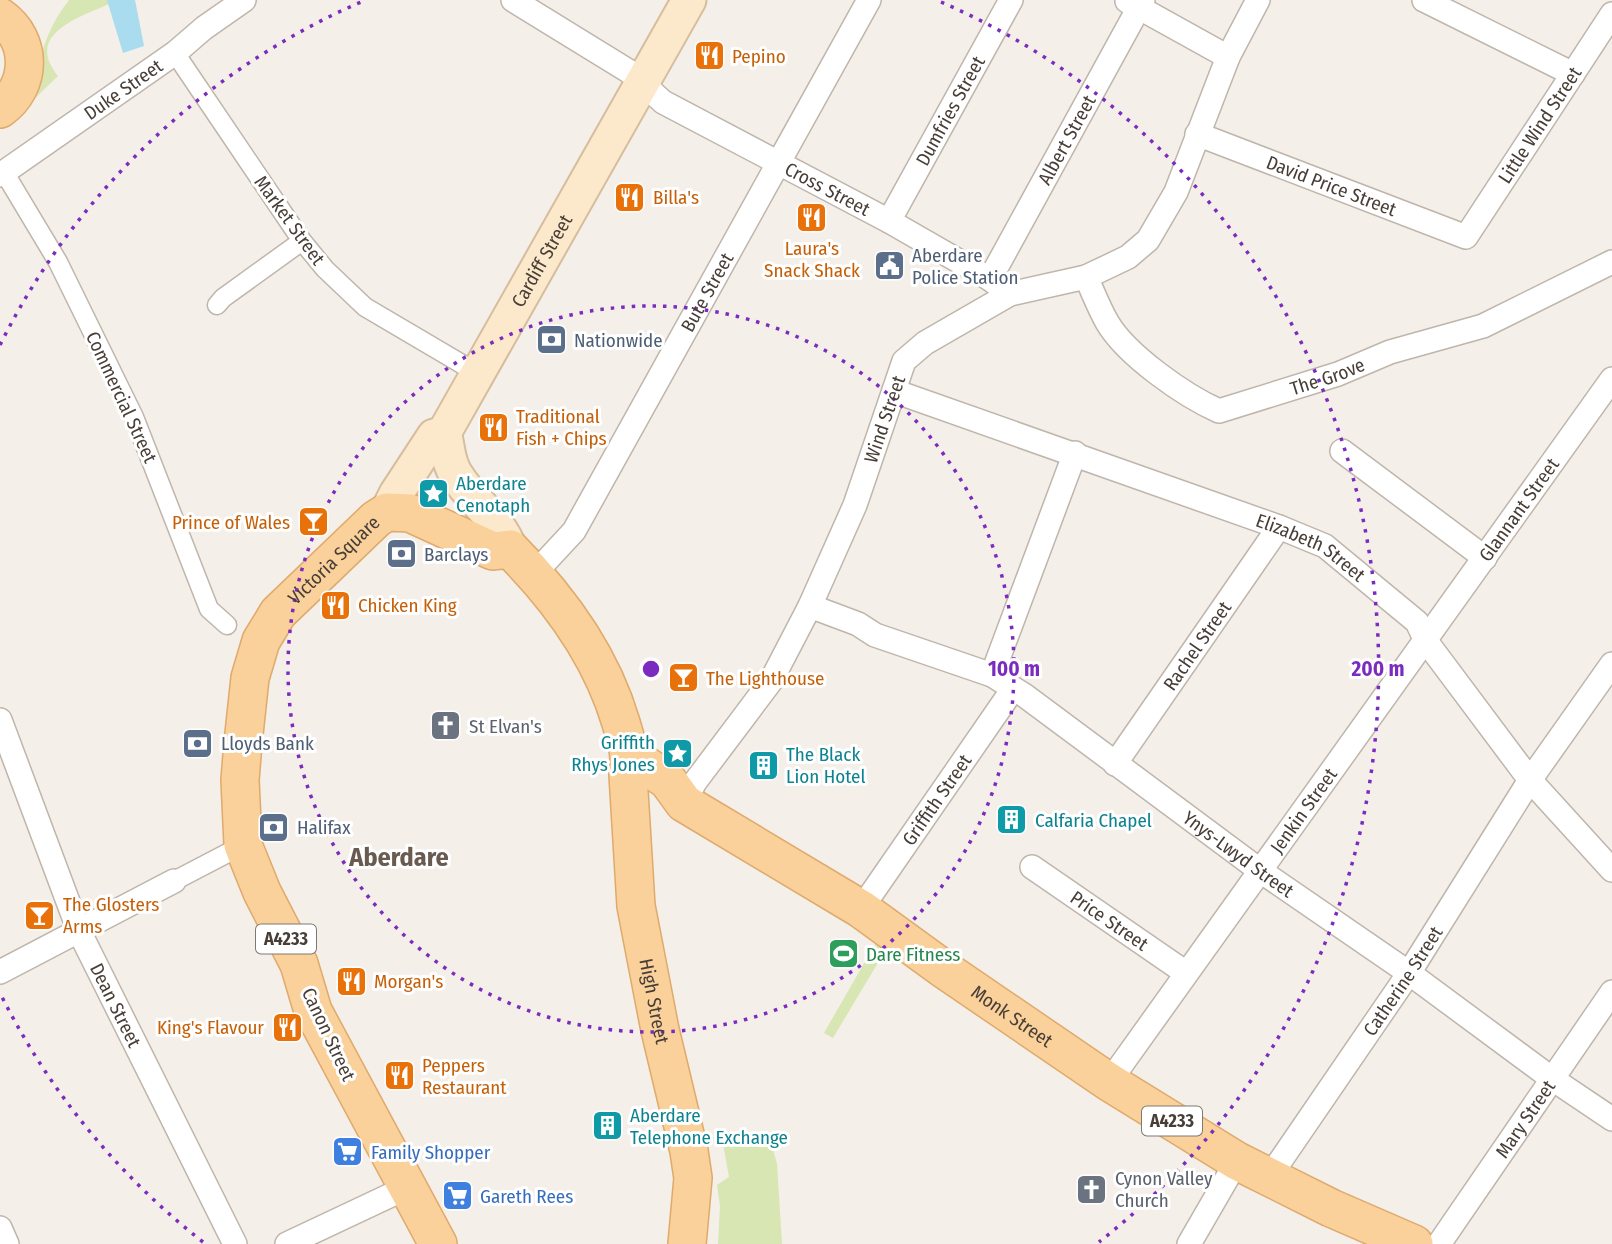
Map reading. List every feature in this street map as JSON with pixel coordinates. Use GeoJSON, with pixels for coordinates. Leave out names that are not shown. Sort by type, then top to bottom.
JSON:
{"type":"FeatureCollection","features":[{"type":"Feature","properties":{"kind":"main road","name":"Cardiff Street"},"geometry":{"type":"LineString","coordinates":[[387,512],[434,436],[444,433],[689,0]]}},
{"type":"Feature","properties":{"kind":"main road"},"geometry":{"type":"LineString","coordinates":[[0,109],[9,103],[20,88],[25,71],[24,53],[12,13]]}},
{"type":"Feature","properties":{"kind":"main road"},"geometry":{"type":"LineString","coordinates":[[444,433],[449,460],[456,475],[578,631],[600,666],[615,701],[631,755]]}},
{"type":"Feature","properties":{"kind":"main road","name":"Victoria Square"},"geometry":{"type":"LineString","coordinates":[[278,613],[376,519],[387,512],[410,513],[493,551],[522,561]]}},
{"type":"Feature","properties":{"kind":"main road","name":"Canon Street"},"geometry":{"type":"LineString","coordinates":[[278,613],[261,641],[250,678],[240,780],[243,845],[262,892],[299,964],[313,1011],[438,1244]]}},
{"type":"Feature","properties":{"kind":"main road","name":"Monk Street"},"geometry":{"type":"LineString","coordinates":[[631,755],[668,781],[684,803],[861,909],[945,970],[1110,1082],[1237,1161],[1395,1241]]}},
{"type":"Feature","properties":{"kind":"main road","name":"High Street"},"geometry":{"type":"LineString","coordinates":[[631,755],[628,775],[636,906],[693,1178],[687,1244]]}},
{"type":"Feature","properties":{"kind":"main road"},"geometry":{"type":"LineString","coordinates":[[632,827],[642,826],[669,815],[684,803]]}},
{"type":"Feature","properties":{"kind":"street","name":"Duke Street"},"geometry":{"type":"LineString","coordinates":[[2,174],[175,53],[204,28],[244,0]]}},
{"type":"Feature","properties":{"kind":"street","name":"Cross Street"},"geometry":{"type":"LineString","coordinates":[[513,0],[630,72],[663,102],[889,221],[990,279],[1010,294]]}},
{"type":"Feature","properties":{"kind":"street","name":"Bute Street"},"geometry":{"type":"LineString","coordinates":[[522,561],[574,531],[869,0]]}},
{"type":"Feature","properties":{"kind":"street","name":"Dumfries Street"},"geometry":{"type":"LineString","coordinates":[[889,221],[1011,0]]}},
{"type":"Feature","properties":{"kind":"street","name":"Wind Street"},"geometry":{"type":"LineString","coordinates":[[684,803],[695,782],[771,681],[810,606],[855,505],[904,361],[925,343],[1010,294],[1086,277],[1128,257],[1148,240],[1176,192],[1228,58],[1258,0]]}},
{"type":"Feature","properties":{"kind":"street"},"geometry":{"type":"LineString","coordinates":[[1424,0],[1573,74]]}},
{"type":"Feature","properties":{"kind":"street"},"geometry":{"type":"LineString","coordinates":[[1136,2],[1228,58]]}},
{"type":"Feature","properties":{"kind":"street","name":"Albert Street"},"geometry":{"type":"LineString","coordinates":[[990,279],[1136,2]]}},
{"type":"Feature","properties":{"kind":"street","name":"Little Wind Street"},"geometry":{"type":"LineString","coordinates":[[1466,237],[1612,14]]}},
{"type":"Feature","properties":{"kind":"street","name":"Market Street"},"geometry":{"type":"LineString","coordinates":[[175,53],[302,242],[325,269],[365,307],[477,373]]}},
{"type":"Feature","properties":{"kind":"street","name":"David Price Street"},"geometry":{"type":"LineString","coordinates":[[1197,134],[1466,237]]}},
{"type":"Feature","properties":{"kind":"street","name":"Commercial Street"},"geometry":{"type":"LineString","coordinates":[[2,174],[58,262],[134,417],[209,609],[227,625]]}},
{"type":"Feature","properties":{"kind":"street"},"geometry":{"type":"LineString","coordinates":[[218,305],[223,298],[302,242]]}},
{"type":"Feature","properties":{"kind":"street","name":"The Grove"},"geometry":{"type":"LineString","coordinates":[[1086,277],[1108,324],[1132,352],[1196,401],[1219,411],[1338,374],[1390,352],[1483,326],[1612,262]]}},
{"type":"Feature","properties":{"kind":"street","name":"Glannant Street"},"geometry":{"type":"LineString","coordinates":[[1426,641],[1612,379]]}},
{"type":"Feature","properties":{"kind":"street","name":"Elizabeth Street"},"geometry":{"type":"LineString","coordinates":[[894,391],[1075,453],[1279,527],[1325,547],[1417,622],[1426,641],[1530,780],[1612,870]]}},
{"type":"Feature","properties":{"kind":"street"},"geometry":{"type":"LineString","coordinates":[[1342,451],[1485,558]]}},
{"type":"Feature","properties":{"kind":"street"},"geometry":{"type":"LineString","coordinates":[[992,675],[1075,453]]}},
{"type":"Feature","properties":{"kind":"street","name":"Rachel Street"},"geometry":{"type":"LineString","coordinates":[[1115,764],[1279,527]]}},
{"type":"Feature","properties":{"kind":"street","name":"Ynys-Lwyd Street"},"geometry":{"type":"LineString","coordinates":[[810,606],[858,624],[875,635],[992,675],[1262,872],[1409,973],[1551,1078],[1612,1119]]}},
{"type":"Feature","properties":{"kind":"street","name":"Jenkin Street"},"geometry":{"type":"LineString","coordinates":[[1110,1082],[1426,641]]}},
{"type":"Feature","properties":{"kind":"street","name":"Catherine Street"},"geometry":{"type":"LineString","coordinates":[[1270,1176],[1409,973],[1530,780],[1612,664]]}},
{"type":"Feature","properties":{"kind":"street","name":"Griffith Street"},"geometry":{"type":"LineString","coordinates":[[861,909],[1013,689]]}},
{"type":"Feature","properties":{"kind":"street","name":"Dean Street"},"geometry":{"type":"LineString","coordinates":[[0,720],[79,931],[235,1244]]}},
{"type":"Feature","properties":{"kind":"street"},"geometry":{"type":"LineString","coordinates":[[0,972],[243,845]]}},
{"type":"Feature","properties":{"kind":"street","name":"Price Street"},"geometry":{"type":"LineString","coordinates":[[1032,867],[1186,973]]}},
{"type":"Feature","properties":{"kind":"street","name":"Mary Street"},"geometry":{"type":"LineString","coordinates":[[1439,1244],[1612,992]]}},
{"type":"Feature","properties":{"kind":"street"},"geometry":{"type":"LineString","coordinates":[[1189,1244],[1237,1161]]}},
{"type":"Feature","properties":{"kind":"street"},"geometry":{"type":"LineString","coordinates":[[287,1244],[408,1187]]}},
{"type":"Feature","properties":{"kind":"street"},"geometry":{"type":"LineString","coordinates":[[0,1228],[7,1244]]}},
{"type":"Feature","properties":{"kind":"green space"},"geometry":{"type":"Polygon","coordinates":[[[69,0],[107,0],[109,4],[70,22],[51,38],[47,49],[49,61],[58,76],[28,105],[47,37],[69,0]]]}},
{"type":"Feature","properties":{"kind":"green space"},"geometry":{"type":"Polygon","coordinates":[[[878,939],[888,946],[833,1038],[824,1033],[878,939]]]}},
{"type":"Feature","properties":{"kind":"green space"},"geometry":{"type":"Polygon","coordinates":[[[721,1132],[762,1136],[771,1142],[777,1164],[782,1244],[718,1244],[720,1206],[717,1185],[729,1177],[721,1132]]]}},
{"type":"Feature","properties":{"kind":"water"},"geometry":{"type":"Polygon","coordinates":[[[107,0],[135,0],[144,46],[123,53],[107,0]]]}},
{"type":"Feature","properties":{"kind":"place","name":"Pepino"},"geometry":{"type":"Point","coordinates":[709,56]}},
{"type":"Feature","properties":{"kind":"place","name":"Billa's"},"geometry":{"type":"Point","coordinates":[630,197]}},
{"type":"Feature","properties":{"kind":"place","name":"Laura's Snack Shack"},"geometry":{"type":"Point","coordinates":[812,217]}},
{"type":"Feature","properties":{"kind":"place","name":"Aberdare Police Station"},"geometry":{"type":"Point","coordinates":[889,266]}},
{"type":"Feature","properties":{"kind":"place","name":"Nationwide"},"geometry":{"type":"Point","coordinates":[551,340]}},
{"type":"Feature","properties":{"kind":"place","name":"Traditional Fish + Chips"},"geometry":{"type":"Point","coordinates":[493,427]}},
{"type":"Feature","properties":{"kind":"place","name":"Aberdare Cenotaph"},"geometry":{"type":"Point","coordinates":[433,494]}},
{"type":"Feature","properties":{"kind":"place","name":"Prince of Wales"},"geometry":{"type":"Point","coordinates":[313,522]}},
{"type":"Feature","properties":{"kind":"place","name":"Barclays"},"geometry":{"type":"Point","coordinates":[401,554]}},
{"type":"Feature","properties":{"kind":"place","name":"Chicken King"},"geometry":{"type":"Point","coordinates":[335,605]}},
{"type":"Feature","properties":{"kind":"place","name":"The Lighthouse"},"geometry":{"type":"Point","coordinates":[683,678]}},
{"type":"Feature","properties":{"kind":"place","name":"St Elvan's"},"geometry":{"type":"Point","coordinates":[446,726]}},
{"type":"Feature","properties":{"kind":"place","name":"Lloyds Bank"},"geometry":{"type":"Point","coordinates":[198,743]}},
{"type":"Feature","properties":{"kind":"place","name":"Griffith Rhys Jones"},"geometry":{"type":"Point","coordinates":[678,753]}},
{"type":"Feature","properties":{"kind":"place","name":"The Black Lion Hotel"},"geometry":{"type":"Point","coordinates":[763,765]}},
{"type":"Feature","properties":{"kind":"place","name":"Calfaria Chapel"},"geometry":{"type":"Point","coordinates":[1012,820]}},
{"type":"Feature","properties":{"kind":"place","name":"Halifax"},"geometry":{"type":"Point","coordinates":[274,827]}},
{"type":"Feature","properties":{"kind":"place","name":"The Glosters Arms"},"geometry":{"type":"Point","coordinates":[40,915]}},
{"type":"Feature","properties":{"kind":"place","name":"Dare Fitness"},"geometry":{"type":"Point","coordinates":[843,954]}},
{"type":"Feature","properties":{"kind":"place","name":"Morgan's"},"geometry":{"type":"Point","coordinates":[351,981]}},
{"type":"Feature","properties":{"kind":"place","name":"King's Flavour"},"geometry":{"type":"Point","coordinates":[287,1027]}},
{"type":"Feature","properties":{"kind":"place","name":"Peppers Restaurant"},"geometry":{"type":"Point","coordinates":[399,1076]}},
{"type":"Feature","properties":{"kind":"place","name":"Aberdare Telephone Exchange"},"geometry":{"type":"Point","coordinates":[607,1126]}},
{"type":"Feature","properties":{"kind":"place","name":"Family Shopper"},"geometry":{"type":"Point","coordinates":[348,1152]}},
{"type":"Feature","properties":{"kind":"place","name":"Cynon Valley Church"},"geometry":{"type":"Point","coordinates":[1092,1189]}},
{"type":"Feature","properties":{"kind":"place","name":"Gareth Rees"},"geometry":{"type":"Point","coordinates":[457,1196]}},
{"type":"Feature","properties":{"kind":"district","name":"Aberdare"},"geometry":{"type":"Point","coordinates":[399,857]}}]}
